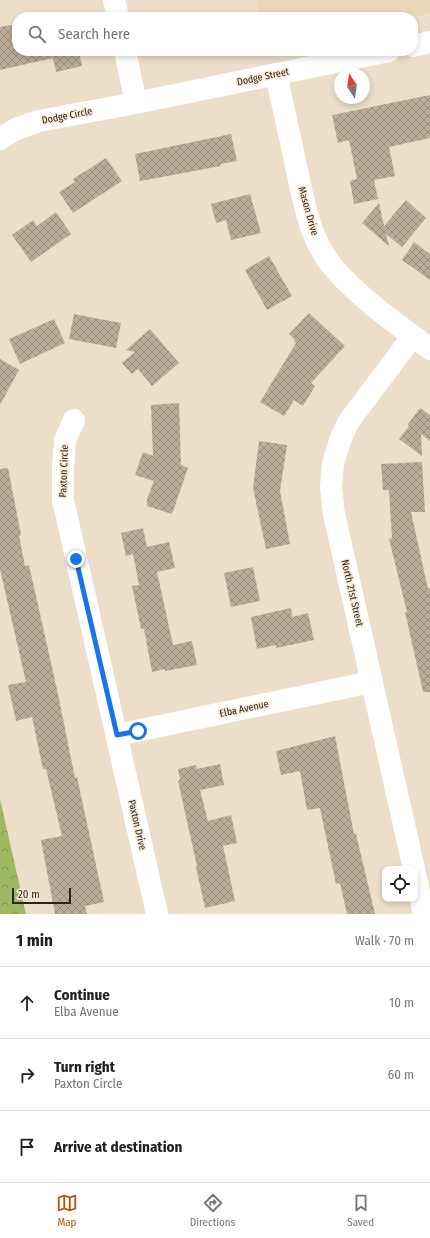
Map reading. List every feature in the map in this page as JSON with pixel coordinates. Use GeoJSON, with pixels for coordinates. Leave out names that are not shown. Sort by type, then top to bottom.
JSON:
{"type":"FeatureCollection","features":[{"type":"Feature","properties":{"kind":"street"},"geometry":{"type":"LineString","coordinates":[[114,0],[117,12]]}},
{"type":"Feature","properties":{"kind":"street"},"geometry":{"type":"LineString","coordinates":[[418,45],[430,42]]}},
{"type":"Feature","properties":{"kind":"street"},"geometry":{"type":"LineString","coordinates":[[126,56],[136,103]]}},
{"type":"Feature","properties":{"kind":"street","name":"Dodge Street"},"geometry":{"type":"LineString","coordinates":[[136,103],[364,56]]}},
{"type":"Feature","properties":{"kind":"street","name":"Mason Drive"},"geometry":{"type":"LineString","coordinates":[[276,74],[304,200],[311,227],[320,247],[332,265],[347,282],[422,342]]}},
{"type":"Feature","properties":{"kind":"street","name":"Dodge Circle"},"geometry":{"type":"LineString","coordinates":[[0,139],[16,129],[39,121],[136,103]]}},
{"type":"Feature","properties":{"kind":"street","name":"North 21st Street"},"geometry":{"type":"LineString","coordinates":[[413,866],[334,514],[331,487],[334,463],[341,438],[349,421],[422,342]]}},
{"type":"Feature","properties":{"kind":"street","name":"Paxton Circle"},"geometry":{"type":"LineString","coordinates":[[74,420],[65,440],[63,500],[117,735]]}},
{"type":"Feature","properties":{"kind":"street","name":"Elba Avenue"},"geometry":{"type":"LineString","coordinates":[[117,735],[372,682]]}},
{"type":"Feature","properties":{"kind":"street","name":"Paxton Drive"},"geometry":{"type":"LineString","coordinates":[[117,735],[157,914]]}},
{"type":"Feature","properties":{"kind":"street"},"geometry":{"type":"LineString","coordinates":[[418,887],[424,914]]}},
{"type":"Feature","properties":{"kind":"shaded area"},"geometry":{"type":"Polygon","coordinates":[[[256,0],[430,0],[430,13],[418,16],[418,12],[258,12],[256,0]]]}},
{"type":"Feature","properties":{"kind":"green space"},"geometry":{"type":"Polygon","coordinates":[[[0,799],[26,914],[0,914],[0,799]]]}},
{"type":"Feature","properties":{"kind":"building"},"geometry":{"type":"Polygon","coordinates":[[[12,25],[12,56],[80,56],[82,66],[56,72],[53,58],[0,70],[0,27],[12,25]]]}},
{"type":"Feature","properties":{"kind":"building"},"geometry":{"type":"Polygon","coordinates":[[[430,95],[430,138],[389,147],[395,176],[374,180],[378,199],[354,204],[350,181],[357,179],[349,140],[338,143],[332,115],[430,95]]]}},
{"type":"Feature","properties":{"kind":"building"},"geometry":{"type":"Polygon","coordinates":[[[231,134],[237,161],[220,164],[221,166],[140,181],[135,154],[231,134]]]}},
{"type":"Feature","properties":{"kind":"building"},"geometry":{"type":"Polygon","coordinates":[[[106,158],[122,181],[73,213],[59,192],[75,182],[73,179],[106,158]]]}},
{"type":"Feature","properties":{"kind":"building"},"geometry":{"type":"Polygon","coordinates":[[[250,194],[261,233],[231,240],[226,220],[216,223],[211,204],[250,194]]]}},
{"type":"Feature","properties":{"kind":"building"},"geometry":{"type":"Polygon","coordinates":[[[406,200],[426,218],[402,247],[386,234],[389,246],[362,223],[379,203],[384,226],[406,200]]]}},
{"type":"Feature","properties":{"kind":"building"},"geometry":{"type":"Polygon","coordinates":[[[56,212],[71,234],[31,262],[12,235],[33,220],[37,226],[56,212]]]}},
{"type":"Feature","properties":{"kind":"building"},"geometry":{"type":"Polygon","coordinates":[[[414,242],[430,254],[430,280],[402,260],[414,242]]]}},
{"type":"Feature","properties":{"kind":"building"},"geometry":{"type":"Polygon","coordinates":[[[269,256],[292,296],[267,310],[245,270],[269,256]]]}},
{"type":"Feature","properties":{"kind":"building"},"geometry":{"type":"Polygon","coordinates":[[[309,313],[345,346],[311,383],[315,386],[303,406],[294,400],[284,416],[260,402],[296,343],[289,334],[309,313]]]}},
{"type":"Feature","properties":{"kind":"building"},"geometry":{"type":"Polygon","coordinates":[[[74,314],[121,323],[116,348],[69,339],[74,314]]]}},
{"type":"Feature","properties":{"kind":"building"},"geometry":{"type":"Polygon","coordinates":[[[54,319],[65,343],[20,364],[9,339],[54,319]]]}},
{"type":"Feature","properties":{"kind":"building"},"geometry":{"type":"Polygon","coordinates":[[[150,329],[179,363],[152,386],[138,369],[132,374],[122,363],[135,352],[126,350],[150,329]]]}},
{"type":"Feature","properties":{"kind":"building"},"geometry":{"type":"Polygon","coordinates":[[[0,359],[19,370],[0,405],[0,359]]]}},
{"type":"Feature","properties":{"kind":"building"},"geometry":{"type":"Polygon","coordinates":[[[179,403],[181,465],[188,468],[172,514],[147,506],[147,499],[154,481],[135,475],[143,452],[153,456],[151,405],[179,403]]]}},
{"type":"Feature","properties":{"kind":"building"},"geometry":{"type":"Polygon","coordinates":[[[420,408],[430,415],[430,441],[421,434],[422,456],[399,439],[420,408]]]}},
{"type":"Feature","properties":{"kind":"building"},"geometry":{"type":"Polygon","coordinates":[[[259,441],[287,445],[280,491],[290,544],[266,549],[253,488],[259,441]]]}},
{"type":"Feature","properties":{"kind":"building"},"geometry":{"type":"Polygon","coordinates":[[[422,462],[425,512],[411,512],[428,589],[430,588],[430,692],[423,692],[405,612],[407,612],[389,539],[392,538],[389,490],[383,490],[381,464],[422,462]]]}},
{"type":"Feature","properties":{"kind":"building"},"geometry":{"type":"Polygon","coordinates":[[[8,468],[21,535],[19,536],[25,566],[29,565],[75,778],[77,777],[104,902],[85,906],[87,914],[55,914],[41,840],[62,836],[46,769],[43,769],[32,717],[16,721],[8,685],[26,682],[0,569],[0,469],[8,468]]]}},
{"type":"Feature","properties":{"kind":"building"},"geometry":{"type":"Polygon","coordinates":[[[143,528],[147,547],[169,542],[175,568],[157,572],[173,645],[192,641],[197,665],[152,672],[144,629],[141,629],[132,586],[139,585],[133,554],[126,556],[121,533],[143,528]]]}},
{"type":"Feature","properties":{"kind":"building"},"geometry":{"type":"Polygon","coordinates":[[[253,567],[260,601],[231,607],[224,573],[253,567]]]}},
{"type":"Feature","properties":{"kind":"building"},"geometry":{"type":"Polygon","coordinates":[[[291,608],[292,617],[308,613],[314,640],[276,648],[276,645],[257,649],[251,617],[291,608]]]}},
{"type":"Feature","properties":{"kind":"building"},"geometry":{"type":"Polygon","coordinates":[[[335,736],[354,834],[356,834],[375,914],[347,914],[340,883],[336,884],[320,808],[307,810],[300,771],[281,775],[276,751],[335,736]]]}},
{"type":"Feature","properties":{"kind":"building"},"geometry":{"type":"Polygon","coordinates":[[[220,764],[224,785],[200,790],[208,821],[231,815],[237,843],[223,846],[235,901],[205,908],[178,781],[180,780],[178,769],[196,765],[197,769],[220,764]]]}},
{"type":"Feature","properties":{"kind":"route"},"geometry":{"type":"LineString","coordinates":[[76,559],[117,735],[138,731]]}}]}
